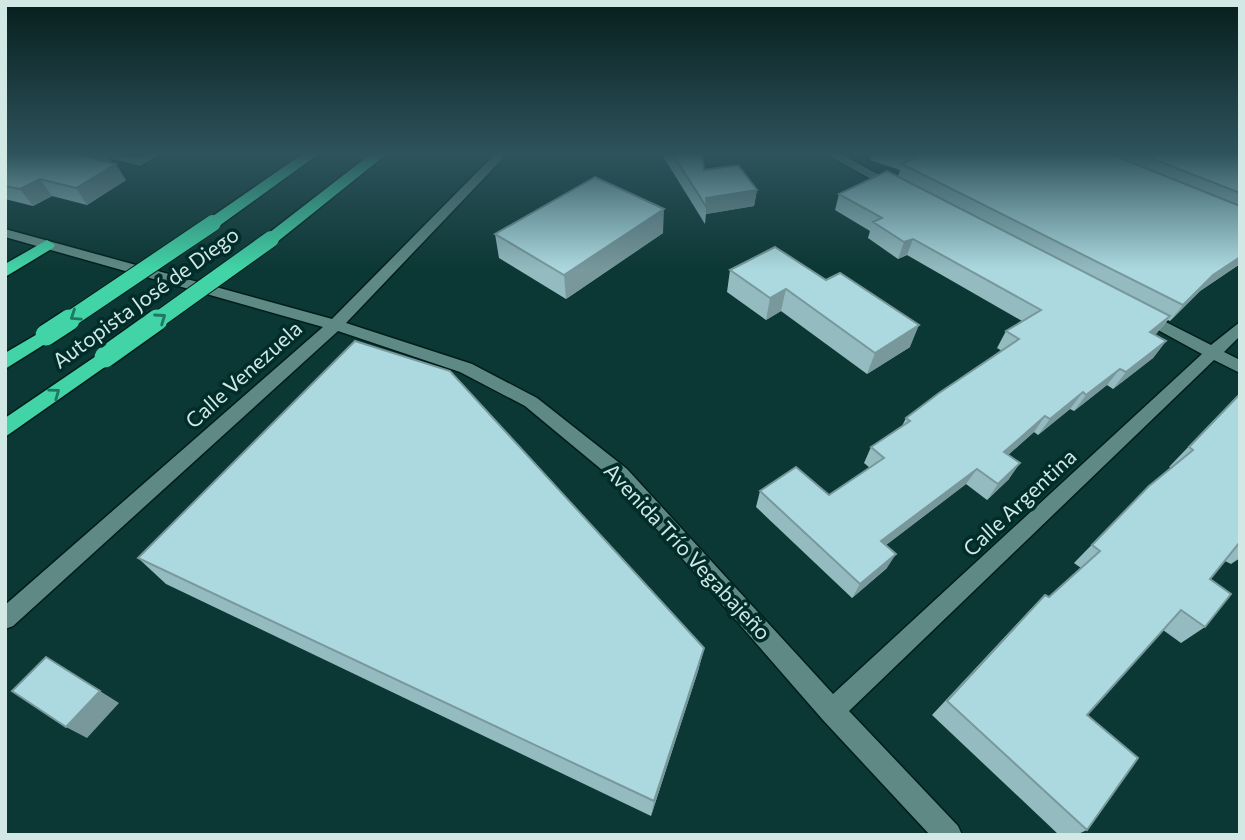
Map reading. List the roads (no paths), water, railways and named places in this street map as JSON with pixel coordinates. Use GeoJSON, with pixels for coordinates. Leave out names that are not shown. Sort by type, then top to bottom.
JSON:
{"type":"FeatureCollection","features":[{"type":"Feature","properties":{"kind":"highway","name":"Autopista José de Diego"},"geometry":{"type":"LineString","coordinates":[[5,362],[257,192]]}},
{"type":"Feature","properties":{"kind":"highway","name":"Autopista José de Diego"},"geometry":{"type":"LineString","coordinates":[[5,429],[271,239],[331,192]]}},
{"type":"Feature","properties":{"kind":"highway"},"geometry":{"type":"LineString","coordinates":[[5,272],[47,245]]}},
{"type":"Feature","properties":{"kind":"street","name":"Calle Venezuela"},"geometry":{"type":"LineString","coordinates":[[5,619],[335,325],[464,192]]}},
{"type":"Feature","properties":{"kind":"street"},"geometry":{"type":"LineString","coordinates":[[905,192],[914,197]]}},
{"type":"Feature","properties":{"kind":"street","name":"Avenida Trío Vegabajeño"},"geometry":{"type":"LineString","coordinates":[[5,233],[335,325],[466,368],[531,402],[620,474],[832,711],[949,835]]}},
{"type":"Feature","properties":{"kind":"street"},"geometry":{"type":"LineString","coordinates":[[1129,309],[1240,367]]}},
{"type":"Feature","properties":{"kind":"street","name":"Calle Argentina"},"geometry":{"type":"LineString","coordinates":[[832,711],[1240,327]]}}]}
